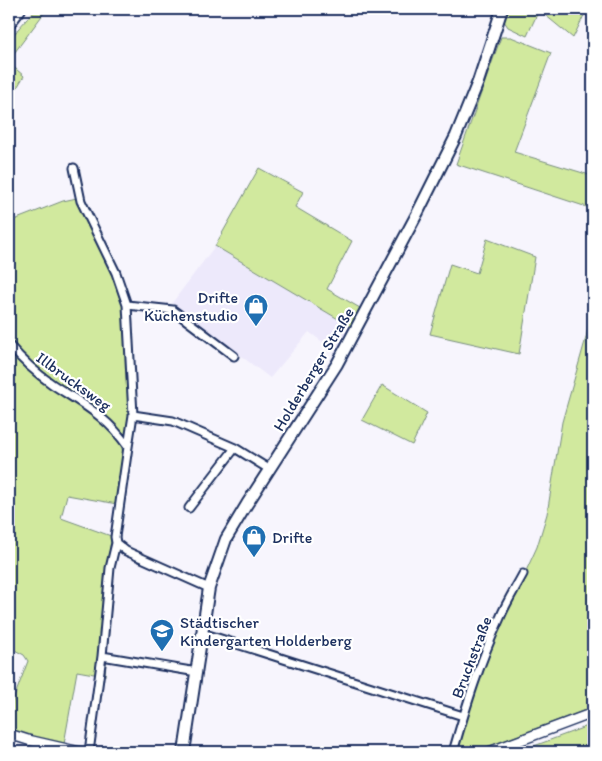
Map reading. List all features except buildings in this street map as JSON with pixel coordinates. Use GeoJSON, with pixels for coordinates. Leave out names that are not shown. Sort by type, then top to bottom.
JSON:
{"type":"FeatureCollection","features":[{"type":"Feature","properties":{"kind":"highway"},"geometry":{"type":"LineString","coordinates":[[9,22],[19,9]]}},
{"type":"Feature","properties":{"kind":"main road","name":"Holderberger Straße"},"geometry":{"type":"LineString","coordinates":[[184,752],[209,588],[226,539],[337,364],[444,162],[478,82],[502,9]]}},
{"type":"Feature","properties":{"kind":"street"},"geometry":{"type":"LineString","coordinates":[[74,168],[81,201],[116,274],[127,305],[134,415],[115,537],[116,543],[110,568],[102,656],[89,752]]}},
{"type":"Feature","properties":{"kind":"street"},"geometry":{"type":"LineString","coordinates":[[127,305],[173,310],[234,356]]}},
{"type":"Feature","properties":{"kind":"street","name":"Illbrucksweg"},"geometry":{"type":"LineString","coordinates":[[9,345],[23,362],[99,414],[111,425],[128,447]]}},
{"type":"Feature","properties":{"kind":"street"},"geometry":{"type":"LineString","coordinates":[[134,415],[173,421],[235,448],[269,469]]}},
{"type":"Feature","properties":{"kind":"street"},"geometry":{"type":"LineString","coordinates":[[189,508],[235,448]]}},
{"type":"Feature","properties":{"kind":"street"},"geometry":{"type":"LineString","coordinates":[[116,543],[126,551],[209,588]]}},
{"type":"Feature","properties":{"kind":"street","name":"Bruchstraße"},"geometry":{"type":"LineString","coordinates":[[453,752],[463,716],[487,648],[500,616],[523,574]]}},
{"type":"Feature","properties":{"kind":"street"},"geometry":{"type":"LineString","coordinates":[[202,633],[463,716]]}},
{"type":"Feature","properties":{"kind":"street"},"geometry":{"type":"LineString","coordinates":[[102,656],[197,672]]}},
{"type":"Feature","properties":{"kind":"street"},"geometry":{"type":"LineString","coordinates":[[489,752],[593,713]]}},
{"type":"Feature","properties":{"kind":"street"},"geometry":{"type":"LineString","coordinates":[[9,734],[80,752]]}},
{"type":"Feature","properties":{"kind":"shaded area"},"geometry":{"type":"Polygon","coordinates":[[[215,246],[350,326],[336,352],[309,332],[270,378],[172,303],[215,246]]]}},
{"type":"Feature","properties":{"kind":"green space"},"geometry":{"type":"Polygon","coordinates":[[[36,9],[47,9],[9,60],[9,42],[36,9]]]}},
{"type":"Feature","properties":{"kind":"green space"},"geometry":{"type":"Polygon","coordinates":[[[507,9],[587,9],[573,38],[539,10],[527,36],[508,27],[504,21],[507,9]]]}},
{"type":"Feature","properties":{"kind":"green space"},"geometry":{"type":"Polygon","coordinates":[[[501,37],[511,37],[551,53],[514,152],[593,176],[593,209],[456,164],[501,37]]]}},
{"type":"Feature","properties":{"kind":"green space"},"geometry":{"type":"Polygon","coordinates":[[[9,63],[24,76],[9,101],[9,63]]]}},
{"type":"Feature","properties":{"kind":"green space"},"geometry":{"type":"Polygon","coordinates":[[[259,168],[303,192],[295,207],[352,241],[327,289],[360,308],[350,326],[215,246],[259,168]]]}},
{"type":"Feature","properties":{"kind":"green space"},"geometry":{"type":"Polygon","coordinates":[[[77,198],[114,275],[124,306],[131,399],[130,418],[126,435],[100,411],[40,370],[18,351],[9,340],[9,222],[63,201],[77,198]]]}},
{"type":"Feature","properties":{"kind":"green space"},"geometry":{"type":"Polygon","coordinates":[[[487,239],[535,257],[519,354],[430,334],[450,264],[477,273],[487,239]]]}},
{"type":"Feature","properties":{"kind":"green space"},"geometry":{"type":"Polygon","coordinates":[[[593,301],[593,707],[473,752],[464,752],[460,746],[460,741],[467,713],[487,656],[537,547],[547,514],[562,422],[586,338],[593,301]]]}},
{"type":"Feature","properties":{"kind":"green space"},"geometry":{"type":"Polygon","coordinates":[[[9,351],[35,376],[106,425],[120,444],[123,455],[117,504],[67,495],[61,518],[111,536],[106,582],[113,584],[105,676],[77,671],[64,744],[29,737],[9,728],[9,711],[28,661],[24,655],[9,647],[9,351]]]}},
{"type":"Feature","properties":{"kind":"green space"},"geometry":{"type":"Polygon","coordinates":[[[382,385],[427,413],[412,445],[362,420],[382,385]]]}},
{"type":"Feature","properties":{"kind":"green space"},"geometry":{"type":"Polygon","coordinates":[[[593,724],[593,752],[518,752],[593,724]]]}},
{"type":"Feature","properties":{"kind":"place","name":"Drifte Küchenstudio"},"geometry":{"type":"Point","coordinates":[256,327]}},
{"type":"Feature","properties":{"kind":"place","name":"Drifte"},"geometry":{"type":"Point","coordinates":[254,558]}},
{"type":"Feature","properties":{"kind":"place","name":"Städtischer Kindergarten Holderberg"},"geometry":{"type":"Point","coordinates":[162,652]}}]}
